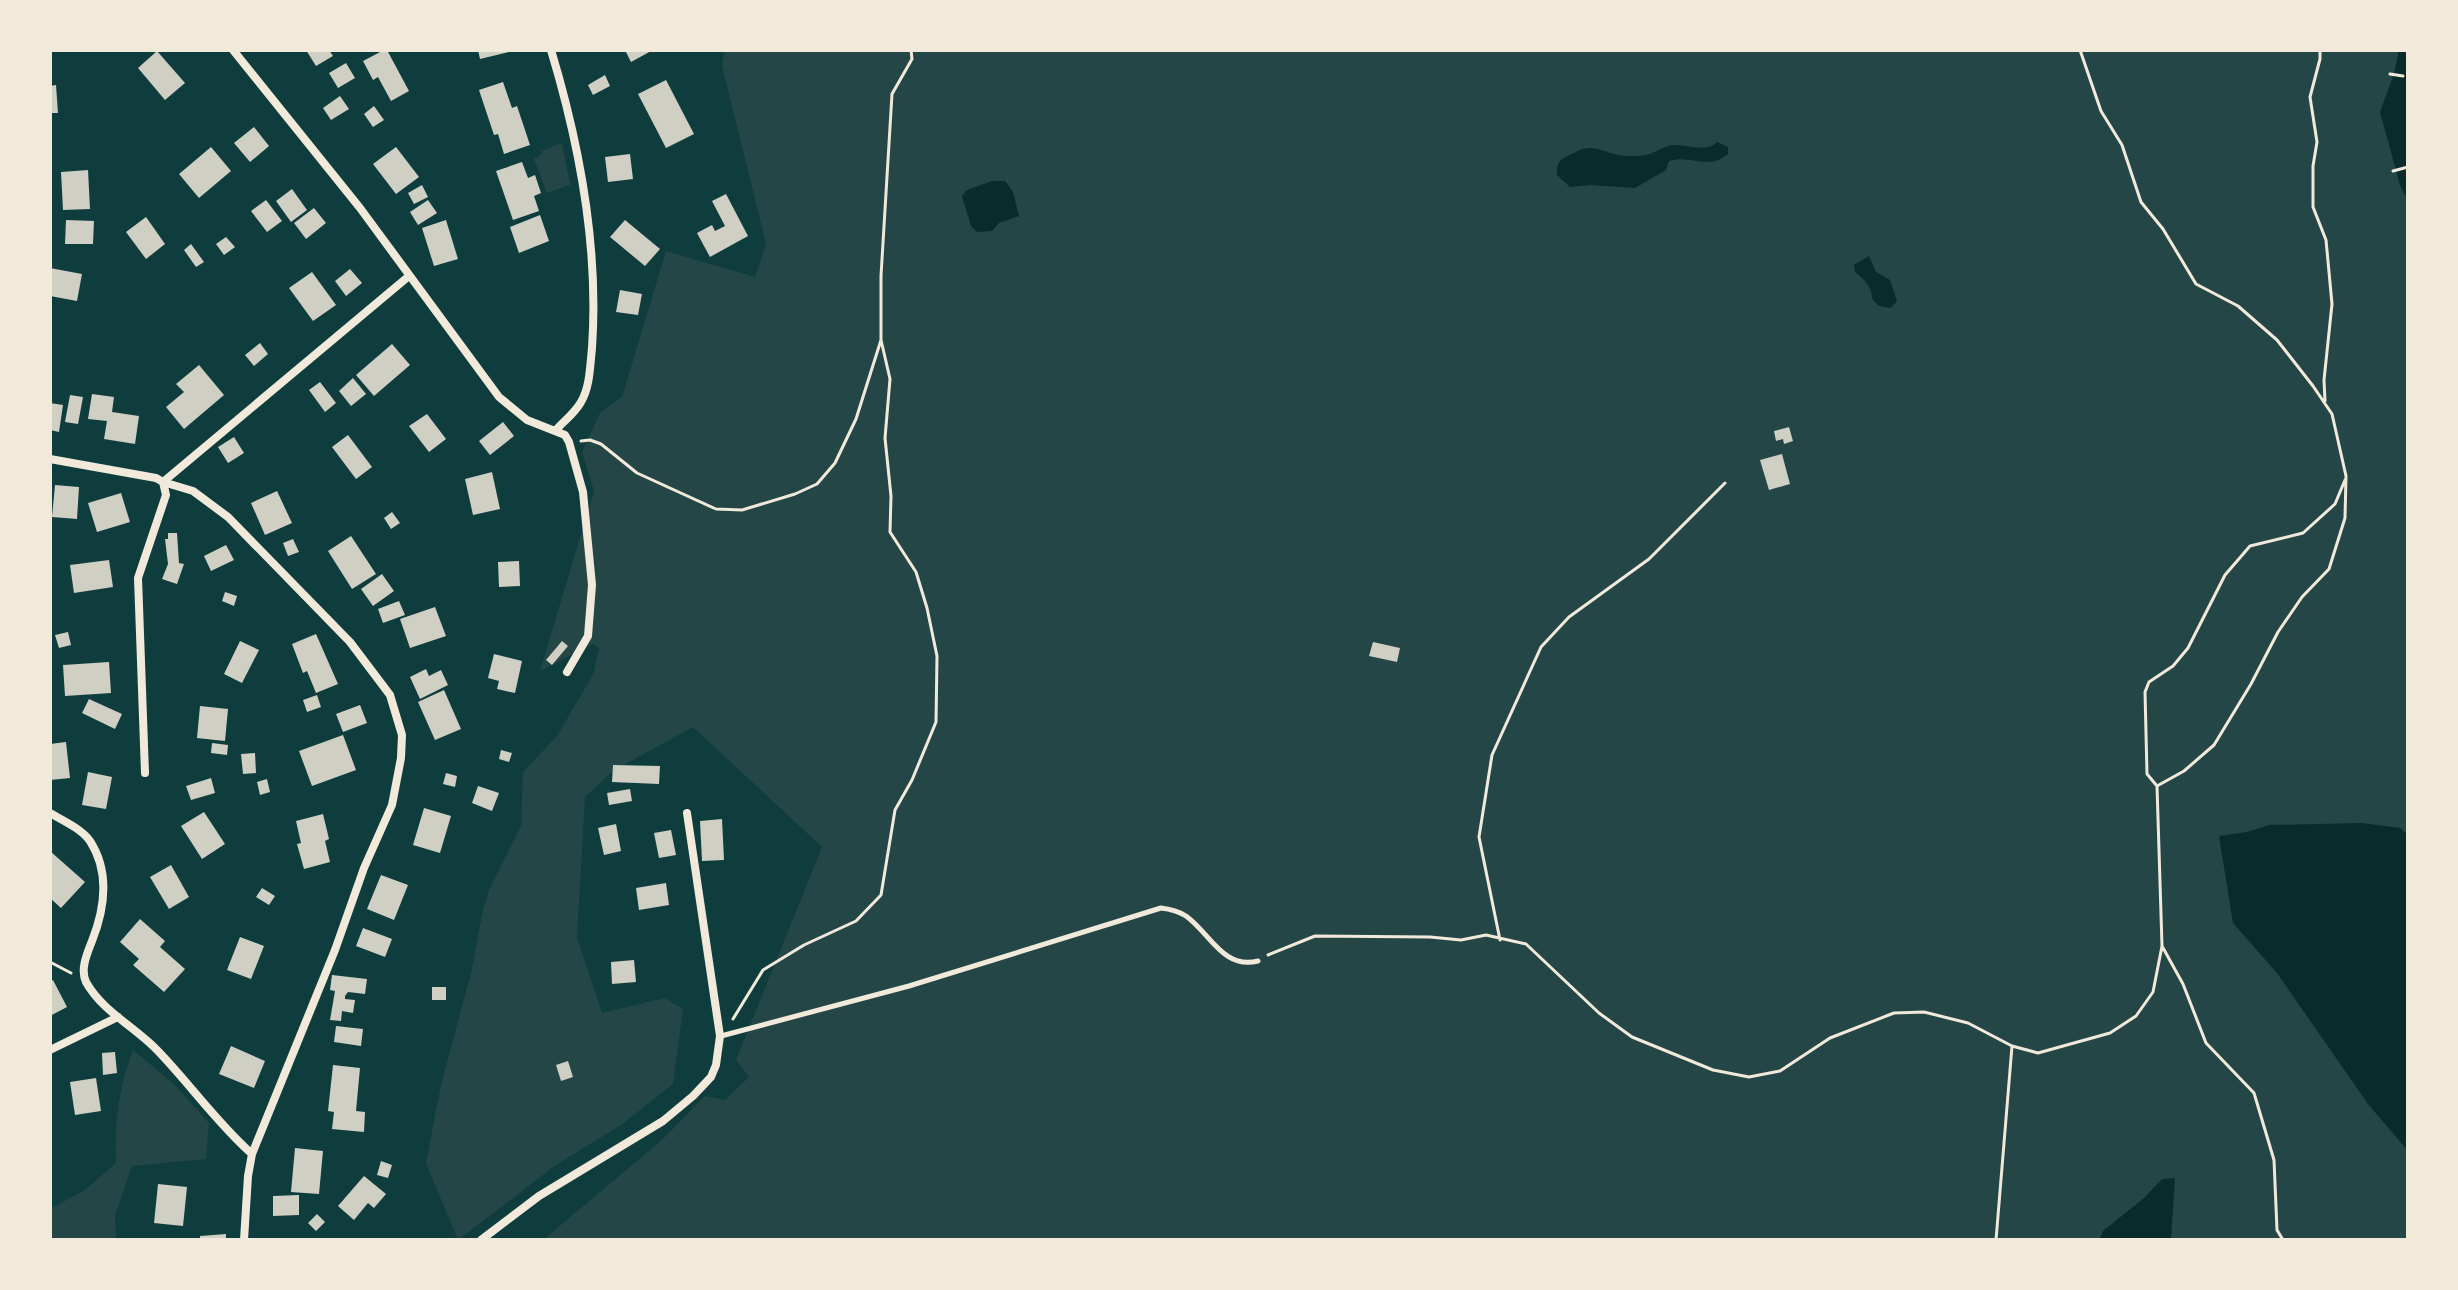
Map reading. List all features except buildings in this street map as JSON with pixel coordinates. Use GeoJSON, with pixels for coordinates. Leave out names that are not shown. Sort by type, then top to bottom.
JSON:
{"type":"FeatureCollection","features":[{"type":"Feature","properties":{"kind":"street"},"geometry":{"type":"LineString","coordinates":[[233,50],[354,199],[499,397],[527,420],[556,430],[565,435],[569,442],[583,492],[592,585],[588,636],[567,672]]}},
{"type":"Feature","properties":{"kind":"street"},"geometry":{"type":"LineString","coordinates":[[551,50],[571,127],[590,223],[594,268],[594,323],[587,386],[581,402],[556,430]]}},
{"type":"Feature","properties":{"kind":"street"},"geometry":{"type":"LineString","coordinates":[[163,482],[409,276]]}},
{"type":"Feature","properties":{"kind":"street"},"geometry":{"type":"LineString","coordinates":[[50,459],[156,478],[193,491],[228,517],[350,642],[390,695],[402,735],[392,805],[364,868],[335,950],[252,1154],[244,1240]]}},
{"type":"Feature","properties":{"kind":"street"},"geometry":{"type":"LineString","coordinates":[[145,773],[138,578],[166,495],[163,482]]}},
{"type":"Feature","properties":{"kind":"street"},"geometry":{"type":"LineString","coordinates":[[50,813],[89,839],[104,878],[104,900],[85,963],[85,979],[93,992],[154,1047],[252,1154]]}},
{"type":"Feature","properties":{"kind":"street"},"geometry":{"type":"LineString","coordinates":[[481,1240],[539,1196],[663,1121],[711,1077],[720,1036],[687,813]]}},
{"type":"Feature","properties":{"kind":"street"},"geometry":{"type":"LineString","coordinates":[[50,1050],[118,1017]]}},
{"type":"Feature","properties":{"kind":"lane"},"geometry":{"type":"LineString","coordinates":[[720,1036],[909,986],[1161,908],[1187,917],[1235,961],[1247,964],[1258,961]]}},
{"type":"Feature","properties":{"kind":"path"},"geometry":{"type":"LineString","coordinates":[[720,1036],[744,1006],[763,970],[804,945],[856,921],[881,895],[895,810],[912,780],[936,722],[937,656],[927,608],[916,572],[890,532],[891,496],[885,438],[890,379],[881,340],[881,276],[892,94],[912,59],[911,50]]}},
{"type":"Feature","properties":{"kind":"path"},"geometry":{"type":"LineString","coordinates":[[2080,50],[2101,111],[2122,145],[2141,202],[2163,229],[2196,284],[2238,306],[2277,340],[2325,404],[2332,414],[2346,476],[2345,518],[2329,569],[2302,597],[2278,632],[2214,745],[2184,771],[2157,786]]}},
{"type":"Feature","properties":{"kind":"path"},"geometry":{"type":"LineString","coordinates":[[2320,50],[2310,97],[2317,142],[2313,166],[2313,207],[2326,240],[2332,304],[2324,380],[2325,404]]}},
{"type":"Feature","properties":{"kind":"path"},"geometry":{"type":"LineString","coordinates":[[2390,74],[2403,76]]}},
{"type":"Feature","properties":{"kind":"path"},"geometry":{"type":"LineString","coordinates":[[2393,171],[2408,167]]}},
{"type":"Feature","properties":{"kind":"path"},"geometry":{"type":"LineString","coordinates":[[569,442],[590,440],[601,444],[637,473],[716,509],[742,510],[795,494],[817,484],[835,463],[856,419],[881,340]]}},
{"type":"Feature","properties":{"kind":"path"},"geometry":{"type":"LineString","coordinates":[[1258,961],[1315,936],[1461,940],[1486,935],[1526,944],[1599,1013],[1632,1037],[1713,1070],[1749,1077],[1780,1071],[1830,1038],[1894,1013],[1924,1012],[1968,1023],[2012,1046],[2038,1053],[2093,1039],[2136,1016],[2153,992],[2162,946],[2157,786],[2147,774],[2145,692],[2149,682],[2181,657],[2225,575],[2250,546],[2303,533],[2335,504],[2346,476]]}},
{"type":"Feature","properties":{"kind":"path"},"geometry":{"type":"LineString","coordinates":[[1500,940],[1479,837],[1492,755],[1541,647],[1569,617],[1649,559],[1725,483]]}},
{"type":"Feature","properties":{"kind":"path"},"geometry":{"type":"LineString","coordinates":[[2162,946],[2183,984],[2206,1043],[2254,1093],[2274,1160],[2277,1230],[2283,1240]]}},
{"type":"Feature","properties":{"kind":"path"},"geometry":{"type":"LineString","coordinates":[[50,962],[85,979]]}},
{"type":"Feature","properties":{"kind":"path"},"geometry":{"type":"LineString","coordinates":[[1996,1240],[2012,1046]]}},
{"type":"Feature","properties":{"kind":"shaded area"},"geometry":{"type":"Polygon","coordinates":[[[725,50],[2408,50],[2408,1240],[543,1240],[662,1140],[705,1096],[725,1100],[749,1077],[736,1060],[822,847],[693,727],[613,771],[585,797],[577,937],[602,1013],[665,998],[683,1009],[673,1084],[621,1125],[556,1165],[458,1240],[426,1163],[441,1085],[489,890],[521,826],[523,772],[557,736],[594,673],[599,648],[593,644],[540,671],[594,491],[582,452],[600,413],[622,397],[666,251],[755,277],[766,244],[722,65],[725,50]]]}},
{"type":"Feature","properties":{"kind":"shaded area"},"geometry":{"type":"Polygon","coordinates":[[[2399,50],[2408,50],[2408,201],[2400,185],[2380,112],[2399,50]]]}},
{"type":"Feature","properties":{"kind":"shaded area"},"geometry":{"type":"Polygon","coordinates":[[[1717,142],[1728,147],[1728,154],[1721,159],[1706,162],[1685,159],[1669,161],[1666,170],[1635,188],[1570,187],[1557,175],[1561,160],[1582,149],[1595,148],[1621,156],[1639,156],[1672,145],[1703,148],[1717,142]]]}},
{"type":"Feature","properties":{"kind":"shaded area"},"geometry":{"type":"Polygon","coordinates":[[[562,143],[570,185],[547,193],[534,159],[542,151],[562,143]]]}},
{"type":"Feature","properties":{"kind":"shaded area"},"geometry":{"type":"Polygon","coordinates":[[[992,181],[1005,181],[1013,192],[1019,216],[999,223],[992,231],[977,232],[971,226],[962,196],[967,190],[992,181]]]}},
{"type":"Feature","properties":{"kind":"shaded area"},"geometry":{"type":"Polygon","coordinates":[[[1869,256],[1876,272],[1890,280],[1897,301],[1891,308],[1879,306],[1872,299],[1867,284],[1855,272],[1854,265],[1869,256]]]}},
{"type":"Feature","properties":{"kind":"shaded area"},"geometry":{"type":"Polygon","coordinates":[[[2362,823],[2400,828],[2408,835],[2408,1151],[2368,1104],[2277,973],[2233,923],[2219,836],[2269,825],[2362,823]]]}},
{"type":"Feature","properties":{"kind":"shaded area"},"geometry":{"type":"Polygon","coordinates":[[[133,1050],[175,1085],[209,1123],[206,1159],[132,1166],[115,1215],[116,1240],[50,1240],[50,1209],[85,1190],[116,1163],[118,1106],[133,1050]]]}},
{"type":"Feature","properties":{"kind":"shaded area"},"geometry":{"type":"Polygon","coordinates":[[[2175,1178],[2171,1240],[2099,1240],[2103,1231],[2162,1179],[2175,1178]]]}}]}
